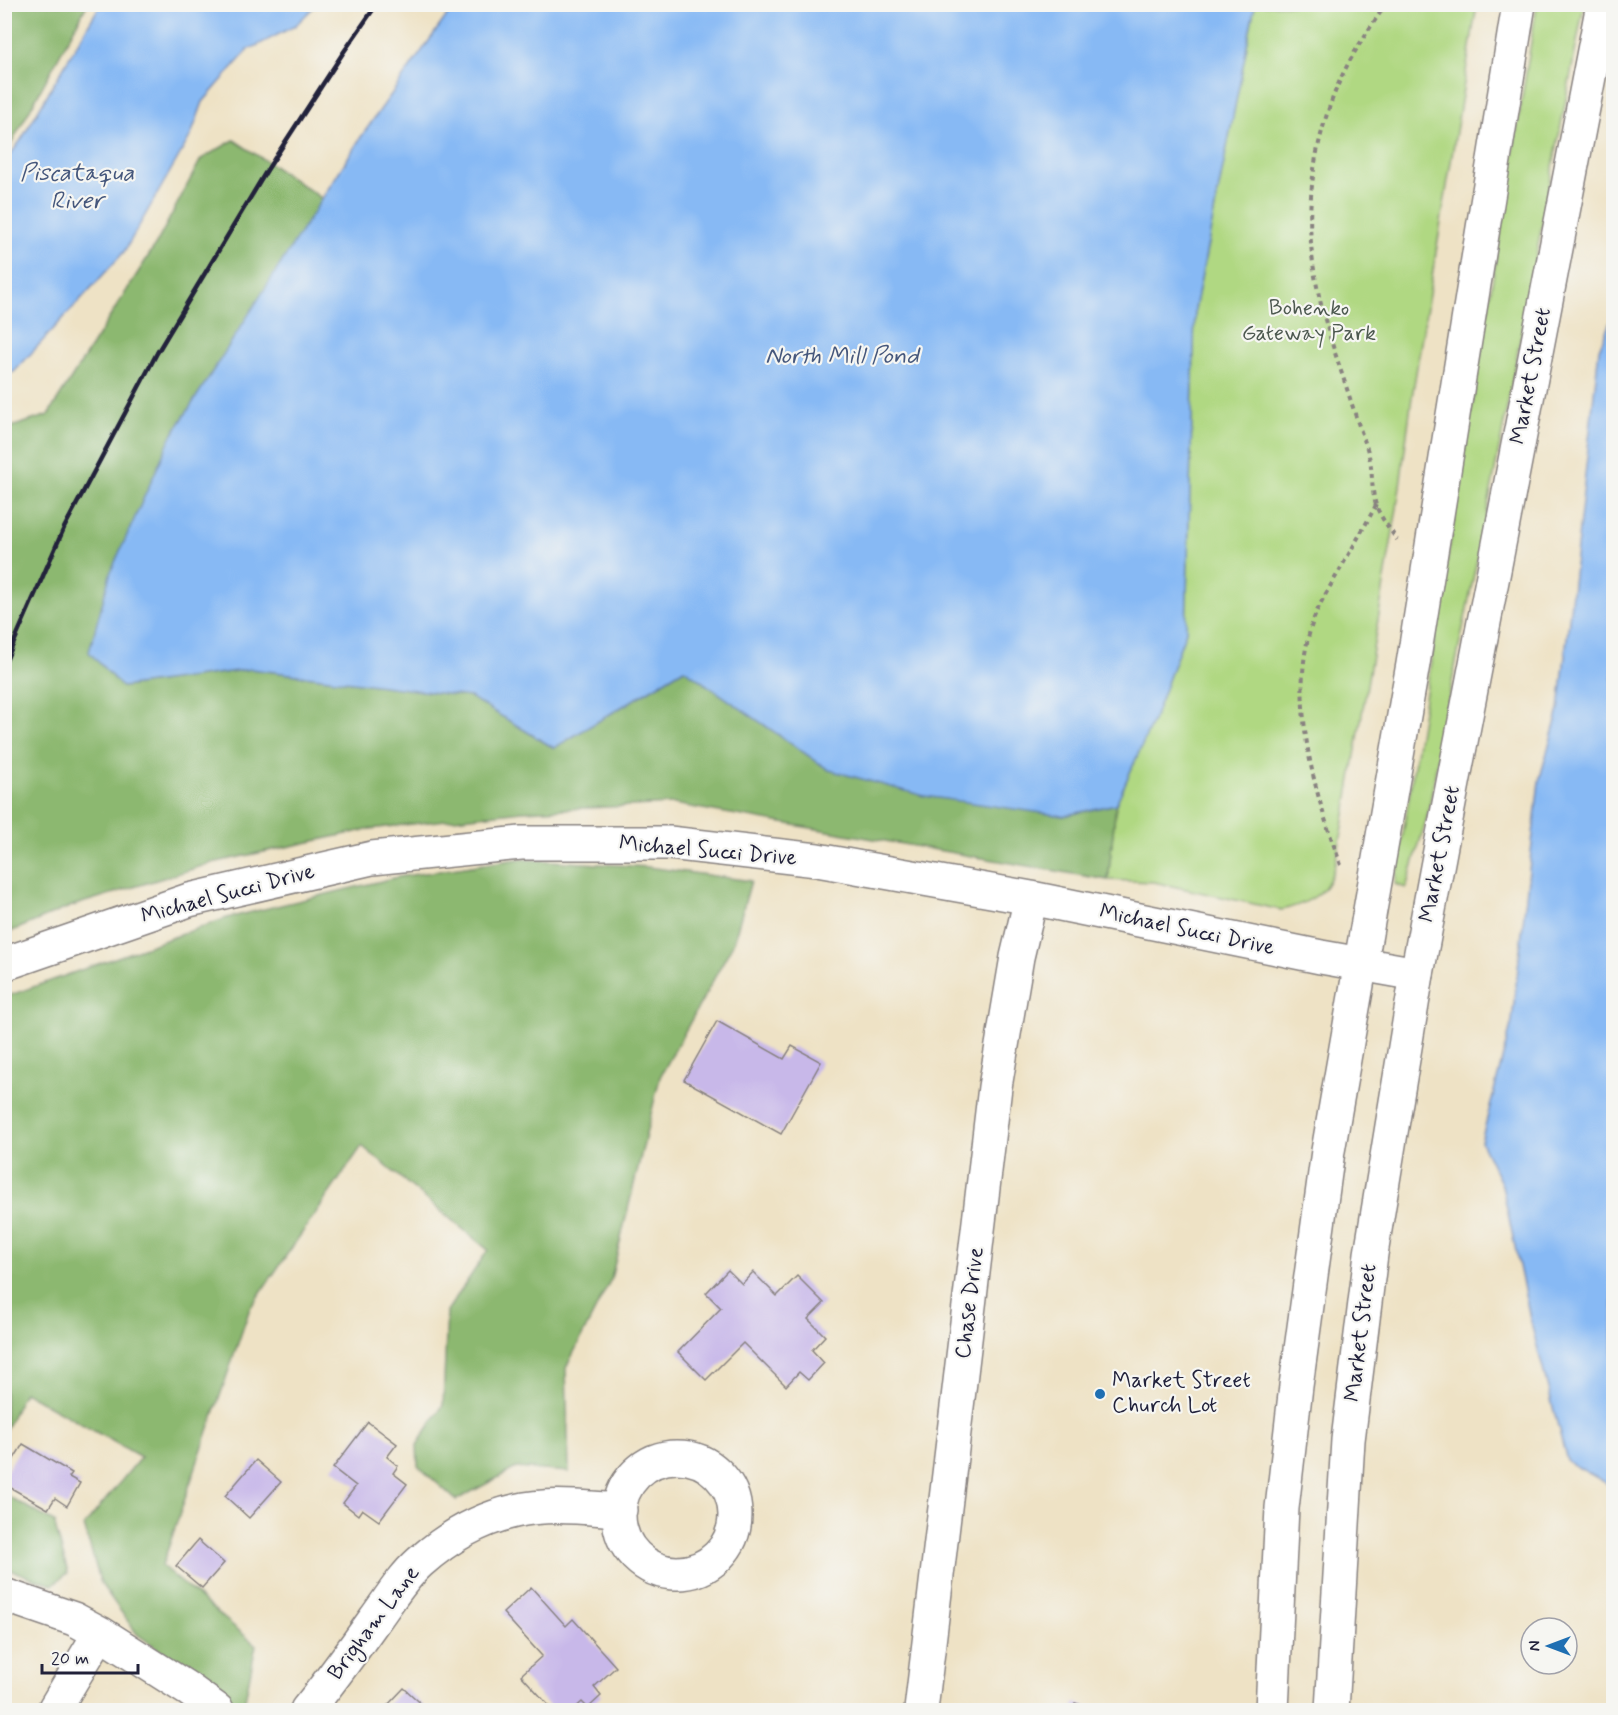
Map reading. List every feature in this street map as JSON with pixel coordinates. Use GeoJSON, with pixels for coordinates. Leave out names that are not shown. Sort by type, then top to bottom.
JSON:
{"type":"FeatureCollection","features":[{"type":"Feature","properties":{"kind":"main road"},"geometry":{"type":"LineString","coordinates":[[1272,1710],[1282,1508],[1328,1150],[1415,652],[1519,4]]}},
{"type":"Feature","properties":{"kind":"main road","name":"Market Street"},"geometry":{"type":"LineString","coordinates":[[1332,1710],[1348,1440],[1360,1327],[1417,974],[1603,4]]}},
{"type":"Feature","properties":{"kind":"main road","name":"Michael Succi Drive"},"geometry":{"type":"LineString","coordinates":[[4,964],[189,900],[372,858],[521,843],[669,843],[817,860],[1031,898],[1321,957],[1417,974]]}},
{"type":"Feature","properties":{"kind":"main road","name":"Chase Drive"},"geometry":{"type":"LineString","coordinates":[[921,1710],[995,1087],[1017,957],[1031,898]]}},
{"type":"Feature","properties":{"kind":"main road","name":"Brigham Lane"},"geometry":{"type":"LineString","coordinates":[[308,1710],[394,1591],[419,1563],[448,1540],[481,1522],[516,1510],[554,1506],[620,1510]]}},
{"type":"Feature","properties":{"kind":"main road"},"geometry":{"type":"LineString","coordinates":[[4,1595],[74,1619],[100,1633],[218,1710]]}},
{"type":"Feature","properties":{"kind":"main road"},"geometry":{"type":"LineString","coordinates":[[55,1708],[100,1633]]}},
{"type":"Feature","properties":{"kind":"path"},"geometry":{"type":"LineString","coordinates":[[1386,4],[1341,77],[1328,110],[1318,145],[1312,181],[1310,217],[1311,253],[1326,325],[1369,456],[1376,505],[1397,540]]}},
{"type":"Feature","properties":{"kind":"path"},"geometry":{"type":"LineString","coordinates":[[1341,865],[1327,830],[1316,787],[1308,743],[1302,671],[1306,645],[1314,619],[1376,505]]}},
{"type":"Feature","properties":{"kind":"green space"},"geometry":{"type":"Polygon","coordinates":[[[4,5],[87,5],[5,155],[4,5]]]}},
{"type":"Feature","properties":{"kind":"green space","name":"Bohenko Gateway Park"},"geometry":{"type":"Polygon","coordinates":[[[1255,5],[1477,5],[1412,397],[1397,508],[1336,862],[1321,892],[1298,905],[1281,910],[1154,882],[1108,880],[1116,804],[1155,716],[1186,631],[1195,309],[1255,5]]]}},
{"type":"Feature","properties":{"kind":"green space"},"geometry":{"type":"Polygon","coordinates":[[[1537,5],[1584,5],[1491,491],[1446,711],[1428,814],[1406,888],[1395,884],[1537,5]]]}},
{"type":"Feature","properties":{"kind":"green space"},"geometry":{"type":"Polygon","coordinates":[[[234,140],[323,199],[171,437],[122,687],[251,669],[470,697],[554,748],[684,669],[829,770],[1063,816],[1116,804],[1108,880],[674,804],[522,811],[370,829],[212,863],[72,906],[5,934],[5,429],[48,415],[156,244],[201,159],[234,140]]]}},
{"type":"Feature","properties":{"kind":"green space"},"geometry":{"type":"Polygon","coordinates":[[[518,859],[648,867],[751,881],[733,944],[660,1077],[611,1279],[566,1368],[569,1472],[516,1468],[456,1500],[418,1466],[417,1445],[443,1405],[447,1311],[488,1250],[362,1146],[250,1308],[162,1566],[256,1645],[243,1710],[137,1634],[101,1584],[84,1526],[141,1457],[24,1392],[5,1431],[5,997],[227,918],[398,877],[518,859]]]}},
{"type":"Feature","properties":{"kind":"green space"},"geometry":{"type":"Polygon","coordinates":[[[4,1494],[54,1522],[68,1573],[52,1585],[5,1568],[4,1494]]]}},
{"type":"Feature","properties":{"kind":"water","name":"North Mill Pond"},"geometry":{"type":"Polygon","coordinates":[[[455,4],[1255,5],[1195,309],[1186,631],[1155,716],[1116,804],[1063,816],[924,796],[829,770],[684,669],[554,748],[470,697],[251,669],[122,687],[89,652],[111,571],[171,437],[361,137],[455,4]]]}},
{"type":"Feature","properties":{"kind":"water","name":"Piscataqua River"},"geometry":{"type":"Polygon","coordinates":[[[100,5],[316,5],[295,26],[248,50],[203,102],[191,135],[124,252],[14,372],[5,374],[5,162],[21,140],[100,5]]]}},
{"type":"Feature","properties":{"kind":"water"},"geometry":{"type":"Polygon","coordinates":[[[1613,315],[1613,1487],[1567,1461],[1531,1323],[1502,1185],[1481,1142],[1512,1021],[1539,781],[1559,710],[1599,349],[1613,315]]]}},
{"type":"Feature","properties":{"kind":"building"},"geometry":{"type":"Polygon","coordinates":[[[717,1021],[784,1059],[792,1046],[821,1062],[781,1134],[684,1080],[717,1021]]]}},
{"type":"Feature","properties":{"kind":"building"},"geometry":{"type":"Polygon","coordinates":[[[728,1270],[742,1284],[753,1272],[777,1296],[797,1276],[824,1303],[808,1319],[825,1336],[812,1350],[824,1363],[808,1380],[799,1372],[786,1386],[743,1343],[706,1380],[678,1352],[721,1308],[706,1293],[728,1270]]]}},
{"type":"Feature","properties":{"kind":"building"},"geometry":{"type":"Polygon","coordinates":[[[368,1422],[397,1444],[387,1457],[398,1466],[393,1473],[407,1484],[379,1521],[362,1509],[358,1515],[343,1503],[356,1486],[333,1468],[368,1422]]]}},
{"type":"Feature","properties":{"kind":"building"},"geometry":{"type":"Polygon","coordinates":[[[23,1444],[72,1473],[69,1477],[80,1483],[67,1506],[55,1498],[48,1509],[4,1484],[4,1475],[23,1444]]]}},
{"type":"Feature","properties":{"kind":"building"},"geometry":{"type":"Polygon","coordinates":[[[256,1460],[281,1482],[249,1518],[225,1496],[256,1460]]]}},
{"type":"Feature","properties":{"kind":"building"},"geometry":{"type":"Polygon","coordinates":[[[198,1540],[224,1563],[202,1588],[176,1566],[198,1540]]]}},
{"type":"Feature","properties":{"kind":"building"},"geometry":{"type":"Polygon","coordinates":[[[531,1587],[566,1626],[573,1619],[616,1667],[594,1687],[601,1696],[588,1708],[582,1702],[573,1710],[553,1710],[521,1675],[542,1656],[503,1613],[531,1587]]]}},
{"type":"Feature","properties":{"kind":"building"},"geometry":{"type":"Polygon","coordinates":[[[404,1688],[428,1710],[383,1710],[404,1688]]]}},
{"type":"Feature","properties":{"kind":"building"},"geometry":{"type":"Polygon","coordinates":[[[1075,1703],[1098,1710],[1073,1710],[1075,1703]]]}},
{"type":"Feature","properties":{"kind":"railway"},"geometry":{"type":"LineString","coordinates":[[4,665],[64,528],[157,353],[267,170],[377,4]]}},
{"type":"Feature","properties":{"kind":"place","name":"Market Street Church Lot"},"geometry":{"type":"Point","coordinates":[1100,1394]}}]}
